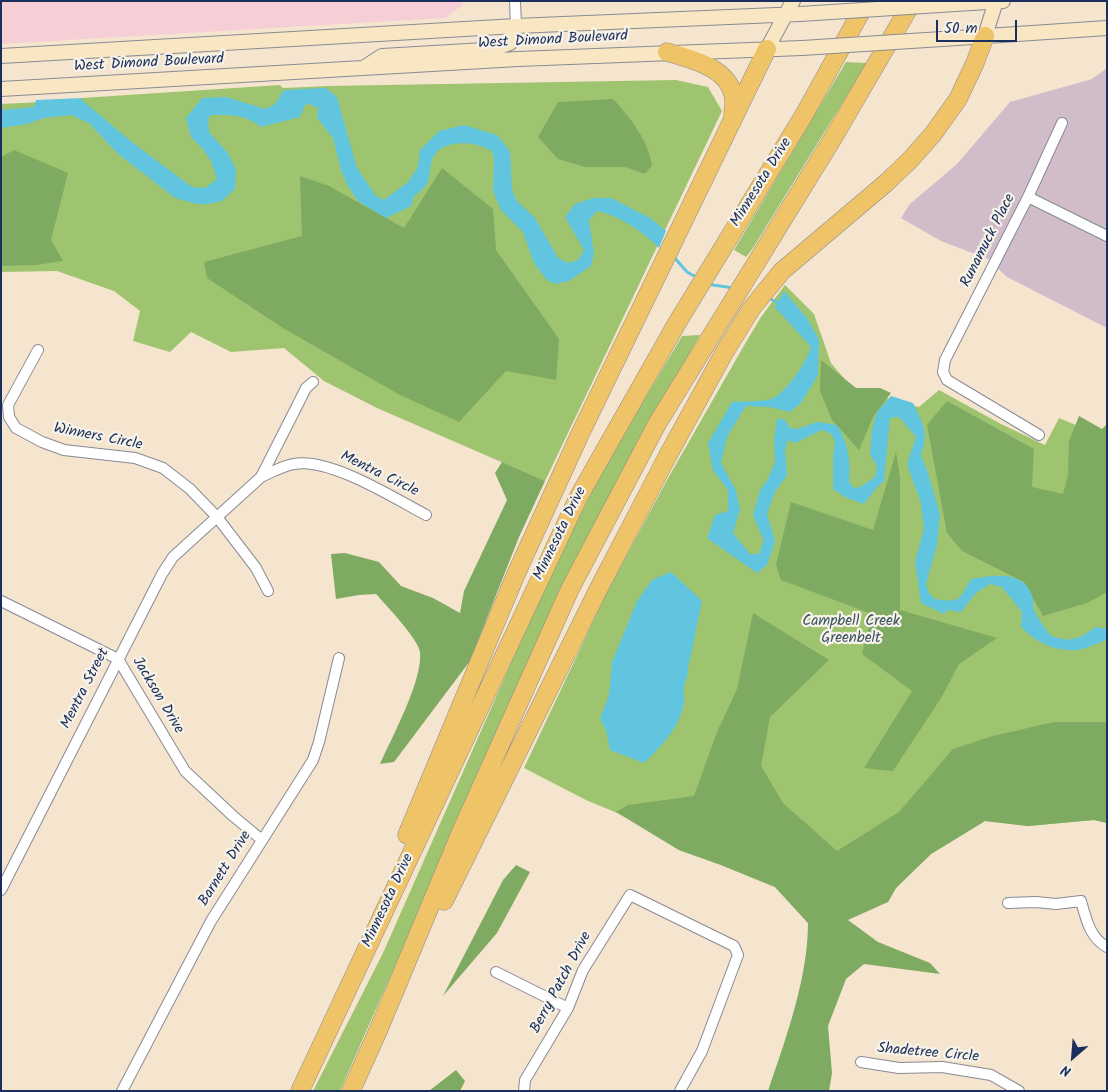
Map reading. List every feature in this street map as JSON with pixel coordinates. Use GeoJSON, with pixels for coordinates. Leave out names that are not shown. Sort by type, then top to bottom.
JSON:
{"type":"FeatureCollection","features":[{"type":"Feature","properties":{"kind":"highway","name":"Minnesota Drive"},"geometry":{"type":"LineString","coordinates":[[300,1091],[579,496],[677,323],[804,116],[867,1]]}},
{"type":"Feature","properties":{"kind":"highway"},"geometry":{"type":"LineString","coordinates":[[351,1091],[461,832],[570,589],[657,424],[708,338],[833,138],[913,1]]}},
{"type":"Feature","properties":{"kind":"highway"},"geometry":{"type":"LineString","coordinates":[[378,1031],[598,590],[667,457],[724,353],[751,309],[782,271],[886,183],[933,134],[958,99],[986,36]]}},
{"type":"Feature","properties":{"kind":"highway"},"geometry":{"type":"LineString","coordinates":[[327,1032],[371,921],[516,574],[580,432],[767,49]]}},
{"type":"Feature","properties":{"kind":"highway"},"geometry":{"type":"LineString","coordinates":[[667,52],[712,68],[721,75],[731,90],[734,100],[733,118]]}},
{"type":"Feature","properties":{"kind":"main road"},"geometry":{"type":"LineString","coordinates":[[767,49],[792,1]]}},
{"type":"Feature","properties":{"kind":"main road","name":"West Dimond Boulevard"},"geometry":{"type":"LineString","coordinates":[[1,56],[516,26],[785,15],[1003,1]]}},
{"type":"Feature","properties":{"kind":"main road"},"geometry":{"type":"LineString","coordinates":[[986,36],[996,2]]}},
{"type":"Feature","properties":{"kind":"main road"},"geometry":{"type":"LineString","coordinates":[[364,68],[382,56],[485,50],[502,46],[510,43],[516,26]]}},
{"type":"Feature","properties":{"kind":"main road","name":"West Dimond Boulevard"},"geometry":{"type":"LineString","coordinates":[[1,89],[667,52],[802,48],[1107,28]]}},
{"type":"Feature","properties":{"kind":"street"},"geometry":{"type":"LineString","coordinates":[[515,1],[516,26]]}},
{"type":"Feature","properties":{"kind":"street","name":"Runamuck Place"},"geometry":{"type":"LineString","coordinates":[[1040,435],[947,380],[942,372],[945,360],[1028,197],[1062,123]]}},
{"type":"Feature","properties":{"kind":"street"},"geometry":{"type":"LineString","coordinates":[[1028,197],[1107,236]]}},
{"type":"Feature","properties":{"kind":"street","name":"Winners Circle"},"geometry":{"type":"LineString","coordinates":[[38,350],[8,405],[5,418],[16,428],[42,442],[64,450],[134,458],[163,468],[190,489],[217,517],[256,568],[268,591]]}},
{"type":"Feature","properties":{"kind":"street"},"geometry":{"type":"LineString","coordinates":[[261,477],[306,388],[313,382]]}},
{"type":"Feature","properties":{"kind":"street","name":"Mentra Circle"},"geometry":{"type":"LineString","coordinates":[[217,517],[261,477],[277,469],[296,464],[317,465],[337,469],[426,514]]}},
{"type":"Feature","properties":{"kind":"street","name":"Mentra Street"},"geometry":{"type":"LineString","coordinates":[[1,890],[162,574],[173,557],[217,517]]}},
{"type":"Feature","properties":{"kind":"street","name":"Jackson Drive"},"geometry":{"type":"LineString","coordinates":[[1,602],[118,659],[185,771],[262,840]]}},
{"type":"Feature","properties":{"kind":"street","name":"Barnett Drive"},"geometry":{"type":"LineString","coordinates":[[122,1091],[211,921],[313,760],[339,658]]}},
{"type":"Feature","properties":{"kind":"street","name":"Berry Patch Drive"},"geometry":{"type":"LineString","coordinates":[[524,1091],[525,1080],[568,1008],[583,970],[630,894],[734,946],[738,955],[702,1051],[680,1091]]}},
{"type":"Feature","properties":{"kind":"street"},"geometry":{"type":"LineString","coordinates":[[1008,903],[1036,902],[1056,904],[1081,901],[1087,925],[1100,943],[1107,947]]}},
{"type":"Feature","properties":{"kind":"street"},"geometry":{"type":"LineString","coordinates":[[496,972],[568,1008]]}},
{"type":"Feature","properties":{"kind":"street","name":"Shadetree Circle"},"geometry":{"type":"LineString","coordinates":[[861,1062],[898,1068],[942,1067],[991,1075],[1019,1091]]}},
{"type":"Feature","properties":{"kind":"shaded area"},"geometry":{"type":"Polygon","coordinates":[[[1,1],[458,1],[464,4],[445,18],[1,44],[1,1]]]}},
{"type":"Feature","properties":{"kind":"shaded area"},"geometry":{"type":"Polygon","coordinates":[[[1107,68],[1107,328],[1007,277],[988,259],[941,241],[901,218],[910,204],[957,164],[1010,102],[1092,79],[1107,68]]]}},
{"type":"Feature","properties":{"kind":"green space"},"geometry":{"type":"Polygon","coordinates":[[[846,62],[867,63],[746,257],[734,250],[846,62]]]}},
{"type":"Feature","properties":{"kind":"green space"},"geometry":{"type":"Polygon","coordinates":[[[676,80],[708,87],[722,111],[545,481],[377,408],[324,381],[284,348],[231,352],[191,332],[170,352],[133,341],[140,311],[114,291],[57,271],[1,272],[1,104],[82,100],[82,98],[280,85],[283,88],[676,80]]]}},
{"type":"Feature","properties":{"kind":"green space"},"geometry":{"type":"Polygon","coordinates":[[[613,99],[632,121],[647,147],[652,165],[645,174],[625,167],[585,167],[558,159],[538,137],[558,102],[613,99]]]}},
{"type":"Feature","properties":{"kind":"green space"},"geometry":{"type":"Polygon","coordinates":[[[14,150],[68,173],[51,240],[63,261],[36,265],[1,266],[1,157],[14,150]]]}},
{"type":"Feature","properties":{"kind":"green space"},"geometry":{"type":"Polygon","coordinates":[[[442,168],[493,209],[496,250],[559,339],[556,380],[506,371],[459,422],[400,395],[283,328],[207,278],[204,262],[302,236],[300,176],[329,186],[404,228],[442,168]]]}},
{"type":"Feature","properties":{"kind":"green space","name":"Campbell Creek Greenbelt"},"geometry":{"type":"Polygon","coordinates":[[[785,285],[814,314],[831,363],[853,389],[919,407],[939,390],[1001,424],[1045,445],[1059,418],[1107,438],[1107,823],[1094,820],[1028,826],[985,821],[931,854],[896,888],[888,902],[808,923],[775,887],[679,850],[622,815],[586,800],[524,768],[605,596],[667,480],[761,317],[785,285]]]}},
{"type":"Feature","properties":{"kind":"green space"},"geometry":{"type":"Polygon","coordinates":[[[700,335],[630,458],[423,902],[340,1091],[313,1091],[383,953],[541,595],[602,471],[682,336],[700,335]]]}},
{"type":"Feature","properties":{"kind":"green space"},"geometry":{"type":"Polygon","coordinates":[[[821,360],[856,388],[880,388],[891,393],[873,417],[859,450],[832,420],[820,391],[821,360]]]}},
{"type":"Feature","properties":{"kind":"green space"},"geometry":{"type":"Polygon","coordinates":[[[947,401],[1034,449],[1032,487],[1063,494],[1068,475],[1069,441],[1079,416],[1102,429],[1107,424],[1107,592],[1087,603],[1043,616],[1024,582],[962,551],[947,533],[927,425],[947,401]]]}},
{"type":"Feature","properties":{"kind":"green space"},"geometry":{"type":"Polygon","coordinates":[[[896,452],[900,478],[900,610],[997,638],[959,664],[941,698],[893,771],[864,768],[912,691],[862,654],[872,614],[781,580],[776,565],[791,502],[873,530],[896,452]]]}},
{"type":"Feature","properties":{"kind":"green space"},"geometry":{"type":"Polygon","coordinates":[[[502,462],[545,481],[519,537],[470,661],[394,762],[380,764],[412,693],[420,664],[420,652],[408,631],[376,594],[336,599],[331,554],[345,553],[379,562],[401,586],[433,598],[460,613],[464,591],[507,500],[495,473],[502,462]]]}},
{"type":"Feature","properties":{"kind":"green space"},"geometry":{"type":"Polygon","coordinates":[[[753,613],[829,660],[770,717],[761,766],[783,803],[837,851],[899,812],[953,749],[993,736],[1054,722],[1107,722],[1107,823],[1094,820],[1028,826],[985,821],[931,854],[896,888],[888,902],[848,920],[878,942],[930,963],[940,974],[864,964],[846,979],[828,1026],[832,1073],[829,1091],[768,1091],[795,1008],[804,965],[808,923],[775,887],[679,850],[616,812],[628,805],[694,796],[717,732],[737,689],[753,613]]]}},
{"type":"Feature","properties":{"kind":"green space"},"geometry":{"type":"Polygon","coordinates":[[[516,865],[530,872],[497,933],[443,996],[503,880],[516,865]]]}},
{"type":"Feature","properties":{"kind":"green space"},"geometry":{"type":"Polygon","coordinates":[[[456,1070],[465,1081],[460,1091],[429,1091],[456,1070]]]}},
{"type":"Feature","properties":{"kind":"water"},"geometry":{"type":"Polygon","coordinates":[[[326,88],[337,97],[357,168],[376,196],[384,200],[408,182],[418,167],[420,150],[439,131],[464,125],[497,135],[510,151],[512,189],[516,200],[535,218],[558,258],[568,263],[578,260],[584,250],[565,217],[575,204],[593,198],[611,198],[650,218],[666,231],[659,248],[630,225],[613,216],[597,211],[589,220],[594,254],[591,266],[569,281],[556,284],[548,281],[534,263],[523,232],[501,210],[493,191],[494,159],[492,151],[481,146],[465,143],[451,145],[439,150],[432,160],[427,184],[414,196],[411,206],[386,218],[358,201],[348,186],[341,170],[333,138],[317,118],[318,108],[309,104],[305,105],[300,117],[261,127],[244,117],[211,115],[208,119],[209,132],[227,152],[236,169],[235,189],[222,201],[208,204],[197,204],[175,198],[117,153],[89,123],[71,115],[44,118],[27,124],[1,128],[1,110],[34,107],[36,100],[82,98],[133,143],[192,187],[205,188],[217,179],[211,161],[191,137],[186,118],[202,98],[226,97],[265,109],[275,104],[284,90],[326,88]]]}},
{"type":"Feature","properties":{"kind":"water"},"geometry":{"type":"Polygon","coordinates":[[[784,291],[806,317],[819,339],[818,375],[801,403],[790,412],[769,407],[746,406],[727,437],[721,463],[736,490],[740,510],[733,533],[750,554],[759,554],[764,541],[753,515],[760,490],[767,481],[775,462],[774,440],[777,419],[784,419],[790,428],[797,429],[817,422],[837,425],[844,438],[848,452],[849,482],[854,488],[860,487],[875,477],[877,466],[870,454],[872,430],[877,412],[891,396],[913,403],[924,428],[925,440],[921,455],[940,514],[937,545],[926,584],[929,593],[935,599],[949,601],[961,596],[971,579],[989,576],[1016,578],[1029,589],[1033,599],[1034,610],[1051,636],[1075,639],[1096,627],[1107,629],[1107,640],[1077,650],[1054,648],[1046,645],[1021,627],[1022,612],[1002,587],[990,584],[976,593],[961,612],[948,610],[944,614],[921,603],[915,562],[924,529],[921,503],[907,464],[916,437],[899,417],[890,418],[884,481],[864,504],[847,498],[833,489],[835,441],[831,434],[822,430],[795,443],[788,440],[785,450],[787,475],[775,492],[767,514],[775,541],[767,565],[757,573],[707,538],[715,515],[728,511],[728,490],[713,470],[708,443],[732,402],[763,401],[777,396],[795,376],[811,347],[775,307],[784,291]]]}},
{"type":"Feature","properties":{"kind":"water"},"geometry":{"type":"Polygon","coordinates":[[[671,572],[702,601],[684,686],[682,711],[675,728],[644,763],[610,750],[606,730],[600,719],[609,695],[612,662],[637,601],[652,580],[671,572]]]}},
{"type":"Feature","properties":{"kind":"waterway"},"geometry":{"type":"LineString","coordinates":[[673,256],[687,272],[698,278]]}},
{"type":"Feature","properties":{"kind":"waterway"},"geometry":{"type":"LineString","coordinates":[[708,283],[734,288]]}},
{"type":"Feature","properties":{"kind":"waterway"},"geometry":{"type":"LineString","coordinates":[[768,298],[781,304]]}}]}
